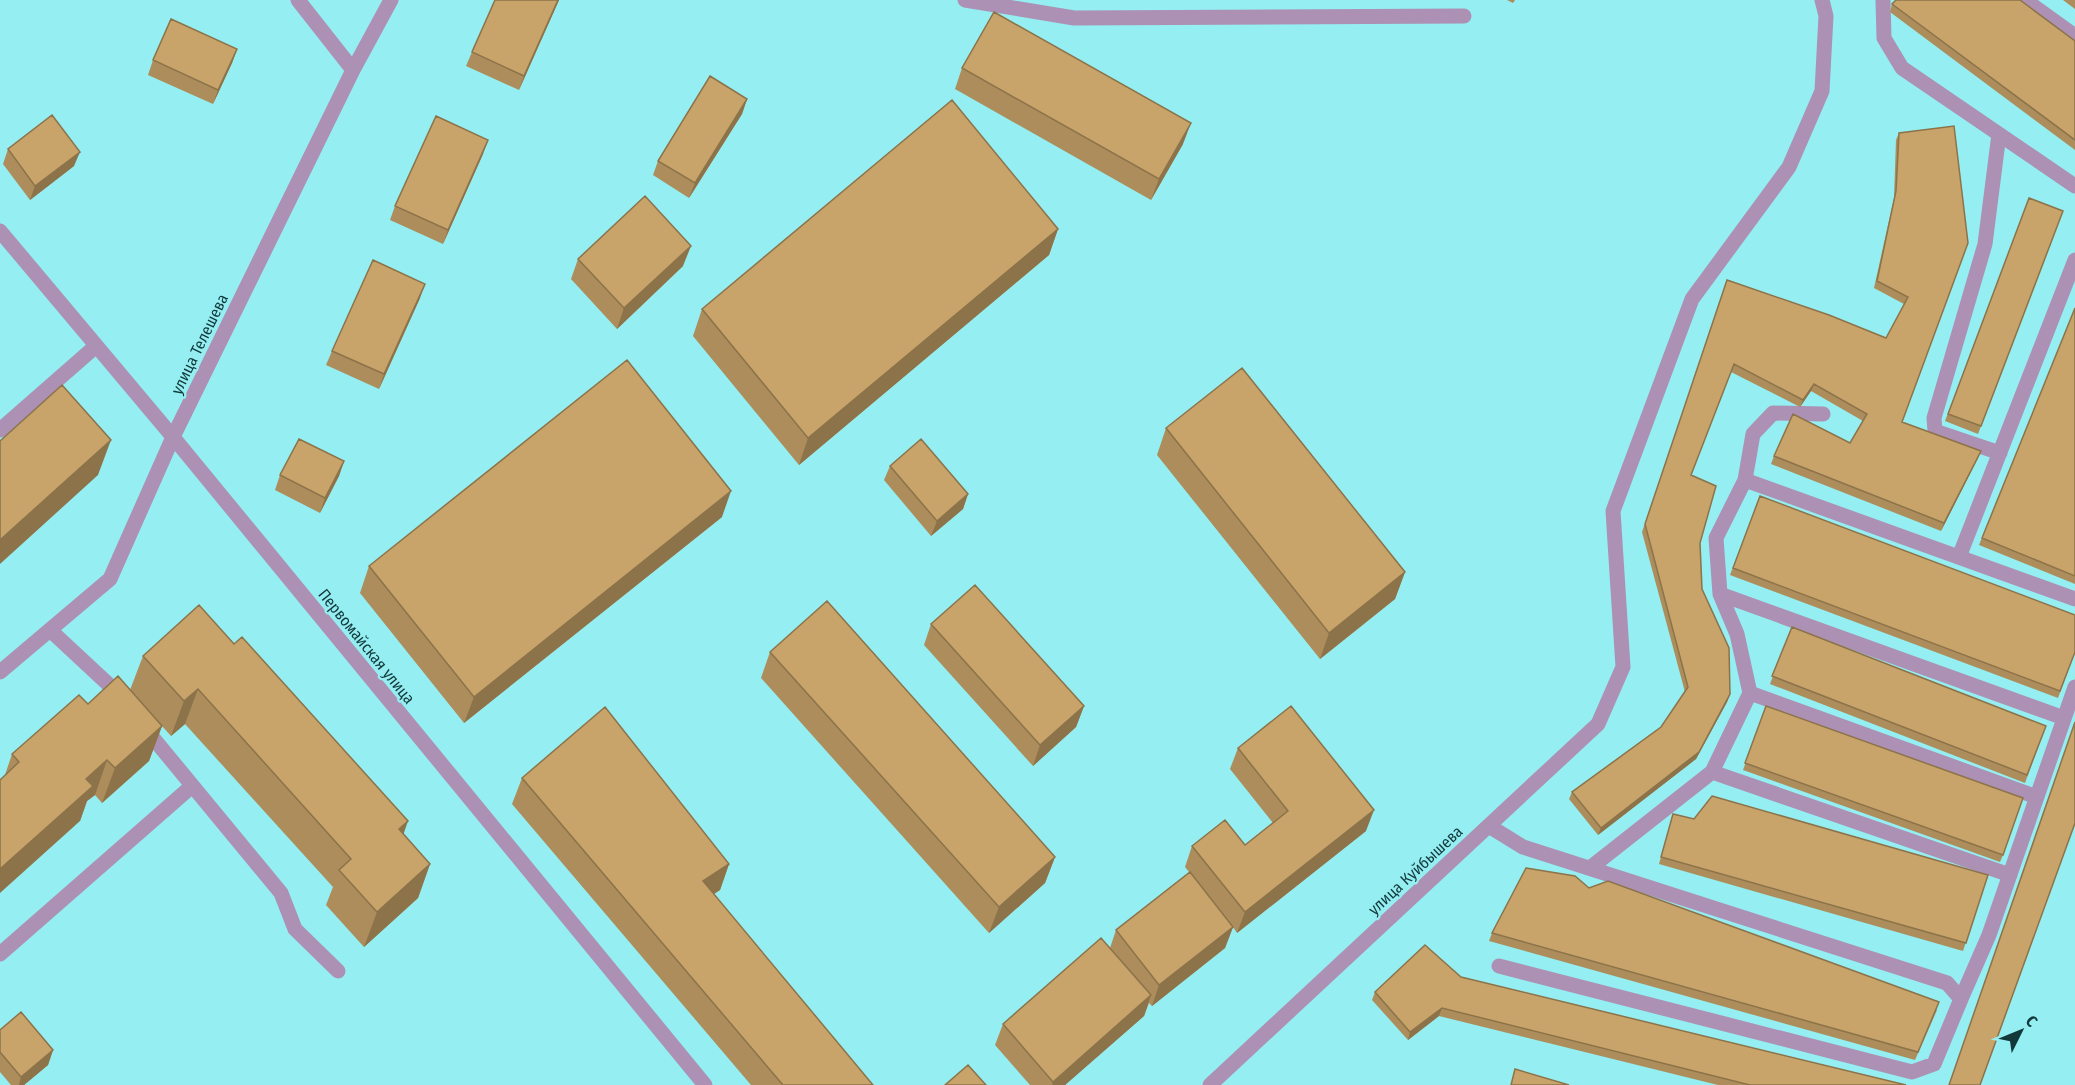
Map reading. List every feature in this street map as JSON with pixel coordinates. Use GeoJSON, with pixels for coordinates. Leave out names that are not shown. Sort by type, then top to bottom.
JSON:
{"type":"FeatureCollection","features":[{"type":"Feature","properties":{"kind":"street"},"geometry":{"type":"LineString","coordinates":[[298,0],[353,70]]}},
{"type":"Feature","properties":{"kind":"street","name":"улица Телешева"},"geometry":{"type":"LineString","coordinates":[[0,672],[110,579],[173,437],[353,70],[391,0]]}},
{"type":"Feature","properties":{"kind":"street"},"geometry":{"type":"LineString","coordinates":[[965,0],[1074,18],[1464,16]]}},
{"type":"Feature","properties":{"kind":"street","name":"улица Куйбышева"},"geometry":{"type":"LineString","coordinates":[[1210,1085],[1598,724],[1623,667],[1613,511],[1692,299],[1789,166],[1822,91],[1826,16],[1822,0]]}},
{"type":"Feature","properties":{"kind":"street"},"geometry":{"type":"LineString","coordinates":[[1883,0],[1884,38],[1902,68],[2075,186]]}},
{"type":"Feature","properties":{"kind":"street"},"geometry":{"type":"LineString","coordinates":[[2025,0],[2075,36]]}},
{"type":"Feature","properties":{"kind":"street"},"geometry":{"type":"LineString","coordinates":[[1999,134],[1985,243],[1934,418],[1935,431],[2000,453]]}},
{"type":"Feature","properties":{"kind":"street","name":"Первомайская улица"},"geometry":{"type":"LineString","coordinates":[[0,231],[173,437],[705,1085]]}},
{"type":"Feature","properties":{"kind":"street"},"geometry":{"type":"LineString","coordinates":[[1959,557],[2075,260]]}},
{"type":"Feature","properties":{"kind":"street"},"geometry":{"type":"LineString","coordinates":[[0,430],[96,346]]}},
{"type":"Feature","properties":{"kind":"street"},"geometry":{"type":"LineString","coordinates":[[1590,868],[1712,772],[1750,693],[1737,634],[1720,594],[1716,538],[1745,480],[1753,434],[1773,413],[1823,414]]}},
{"type":"Feature","properties":{"kind":"street"},"geometry":{"type":"LineString","coordinates":[[1745,480],[2075,599]]}},
{"type":"Feature","properties":{"kind":"street"},"geometry":{"type":"LineString","coordinates":[[1720,594],[2064,718]]}},
{"type":"Feature","properties":{"kind":"street"},"geometry":{"type":"LineString","coordinates":[[50,630],[108,683],[281,893],[295,929],[338,971]]}},
{"type":"Feature","properties":{"kind":"street"},"geometry":{"type":"LineString","coordinates":[[1498,966],[1912,1072],[1934,1064],[1989,934],[2075,687]]}},
{"type":"Feature","properties":{"kind":"street"},"geometry":{"type":"LineString","coordinates":[[1750,693],[2037,797]]}},
{"type":"Feature","properties":{"kind":"street"},"geometry":{"type":"LineString","coordinates":[[1712,772],[2010,874]]}},
{"type":"Feature","properties":{"kind":"street"},"geometry":{"type":"LineString","coordinates":[[0,954],[192,786]]}},
{"type":"Feature","properties":{"kind":"street"},"geometry":{"type":"LineString","coordinates":[[1489,825],[1523,847],[1947,983],[1961,999]]}},
{"type":"Feature","properties":{"kind":"building"},"geometry":{"type":"Polygon","coordinates":[[[495,0],[558,0],[524,76],[472,52],[495,0]]]}},
{"type":"Feature","properties":{"kind":"building"},"geometry":{"type":"Polygon","coordinates":[[[1896,0],[2020,0],[2075,41],[2075,140],[1892,4],[1896,0]]]}},
{"type":"Feature","properties":{"kind":"building"},"geometry":{"type":"Polygon","coordinates":[[[994,12],[1191,123],[1159,179],[962,68],[994,12]]]}},
{"type":"Feature","properties":{"kind":"building"},"geometry":{"type":"Polygon","coordinates":[[[171,19],[237,49],[218,90],[153,60],[171,19]]]}},
{"type":"Feature","properties":{"kind":"building"},"geometry":{"type":"Polygon","coordinates":[[[710,76],[747,99],[695,183],[658,161],[710,76]]]}},
{"type":"Feature","properties":{"kind":"building"},"geometry":{"type":"Polygon","coordinates":[[[952,100],[1058,229],[808,438],[702,309],[952,100]]]}},
{"type":"Feature","properties":{"kind":"building"},"geometry":{"type":"Polygon","coordinates":[[[52,115],[80,152],[35,186],[8,149],[52,115]]]}},
{"type":"Feature","properties":{"kind":"building"},"geometry":{"type":"Polygon","coordinates":[[[436,116],[488,140],[448,230],[395,206],[436,116]]]}},
{"type":"Feature","properties":{"kind":"building"},"geometry":{"type":"Polygon","coordinates":[[[1954,126],[1968,243],[1902,422],[1981,451],[1944,523],[1774,456],[1793,414],[1850,443],[1867,414],[1814,384],[1803,400],[1734,364],[1691,475],[1716,486],[1700,543],[1702,589],[1729,648],[1730,694],[1699,752],[1601,828],[1572,792],[1661,727],[1688,687],[1645,524],[1727,280],[1829,315],[1886,338],[1908,297],[1877,281],[1896,191],[1899,133],[1954,126]]]}},
{"type":"Feature","properties":{"kind":"building"},"geometry":{"type":"Polygon","coordinates":[[[645,196],[691,246],[624,308],[578,259],[645,196]]]}},
{"type":"Feature","properties":{"kind":"building"},"geometry":{"type":"Polygon","coordinates":[[[2029,198],[2063,211],[1981,426],[1948,414],[2029,198]]]}},
{"type":"Feature","properties":{"kind":"building"},"geometry":{"type":"Polygon","coordinates":[[[373,260],[425,284],[384,374],[332,351],[373,260]]]}},
{"type":"Feature","properties":{"kind":"building"},"geometry":{"type":"Polygon","coordinates":[[[2075,308],[2075,576],[1982,538],[2075,308]]]}},
{"type":"Feature","properties":{"kind":"building"},"geometry":{"type":"Polygon","coordinates":[[[627,360],[731,491],[474,697],[369,566],[627,360]]]}},
{"type":"Feature","properties":{"kind":"building"},"geometry":{"type":"Polygon","coordinates":[[[1242,368],[1405,572],[1329,633],[1166,428],[1242,368]]]}},
{"type":"Feature","properties":{"kind":"building"},"geometry":{"type":"Polygon","coordinates":[[[62,385],[111,440],[0,540],[0,441],[62,385]]]}},
{"type":"Feature","properties":{"kind":"building"},"geometry":{"type":"Polygon","coordinates":[[[299,439],[344,461],[325,498],[280,475],[299,439]]]}},
{"type":"Feature","properties":{"kind":"building"},"geometry":{"type":"Polygon","coordinates":[[[921,439],[968,494],[937,521],[890,466],[921,439]]]}},
{"type":"Feature","properties":{"kind":"building"},"geometry":{"type":"Polygon","coordinates":[[[1760,496],[2075,615],[2075,652],[2060,691],[1733,568],[1760,496]]]}},
{"type":"Feature","properties":{"kind":"building"},"geometry":{"type":"Polygon","coordinates":[[[975,585],[1084,706],[1040,745],[931,624],[975,585]]]}},
{"type":"Feature","properties":{"kind":"building"},"geometry":{"type":"Polygon","coordinates":[[[827,601],[1055,857],[999,907],[770,652],[827,601]]]}},
{"type":"Feature","properties":{"kind":"building"},"geometry":{"type":"Polygon","coordinates":[[[199,605],[234,644],[242,637],[408,821],[399,829],[430,864],[377,912],[339,870],[351,859],[198,689],[184,701],[143,656],[199,605]]]}},
{"type":"Feature","properties":{"kind":"building"},"geometry":{"type":"Polygon","coordinates":[[[1792,627],[2046,726],[2027,775],[1772,676],[1792,627]]]}},
{"type":"Feature","properties":{"kind":"building"},"geometry":{"type":"Polygon","coordinates":[[[118,676],[162,726],[115,768],[107,760],[86,779],[93,786],[0,869],[0,780],[19,762],[12,754],[79,695],[88,704],[118,676]]]}},
{"type":"Feature","properties":{"kind":"building"},"geometry":{"type":"Polygon","coordinates":[[[1291,706],[1374,810],[1245,912],[1192,846],[1225,820],[1245,845],[1288,811],[1238,748],[1291,706]]]}},
{"type":"Feature","properties":{"kind":"building"},"geometry":{"type":"Polygon","coordinates":[[[1766,706],[2023,798],[2003,855],[1745,763],[1766,706]]]}},
{"type":"Feature","properties":{"kind":"building"},"geometry":{"type":"Polygon","coordinates":[[[605,707],[729,864],[703,881],[873,1085],[783,1085],[522,778],[605,707]]]}},
{"type":"Feature","properties":{"kind":"building"},"geometry":{"type":"Polygon","coordinates":[[[2075,722],[2075,823],[1980,1085],[1949,1085],[2075,722]]]}},
{"type":"Feature","properties":{"kind":"building"},"geometry":{"type":"Polygon","coordinates":[[[1712,796],[1988,875],[1966,943],[1661,857],[1673,814],[1694,819],[1712,796]]]}},
{"type":"Feature","properties":{"kind":"building"},"geometry":{"type":"Polygon","coordinates":[[[1526,868],[1575,876],[1589,888],[1608,881],[1939,1002],[1918,1052],[1492,933],[1526,868]]]}},
{"type":"Feature","properties":{"kind":"building"},"geometry":{"type":"Polygon","coordinates":[[[1190,872],[1233,927],[1159,985],[1116,930],[1190,872]]]}},
{"type":"Feature","properties":{"kind":"building"},"geometry":{"type":"Polygon","coordinates":[[[1101,938],[1151,995],[1053,1082],[1003,1024],[1101,938]]]}},
{"type":"Feature","properties":{"kind":"building"},"geometry":{"type":"Polygon","coordinates":[[[1425,945],[1461,977],[1906,1085],[1750,1085],[1442,1008],[1410,1032],[1375,992],[1425,945]]]}},
{"type":"Feature","properties":{"kind":"building"},"geometry":{"type":"Polygon","coordinates":[[[21,1012],[53,1050],[21,1077],[0,1052],[0,1030],[21,1012]]]}},
{"type":"Feature","properties":{"kind":"building"},"geometry":{"type":"Polygon","coordinates":[[[968,1065],[986,1085],[945,1085],[968,1065]]]}},
{"type":"Feature","properties":{"kind":"building"},"geometry":{"type":"Polygon","coordinates":[[[1515,1069],[1569,1085],[1511,1085],[1515,1069]]]}}]}
